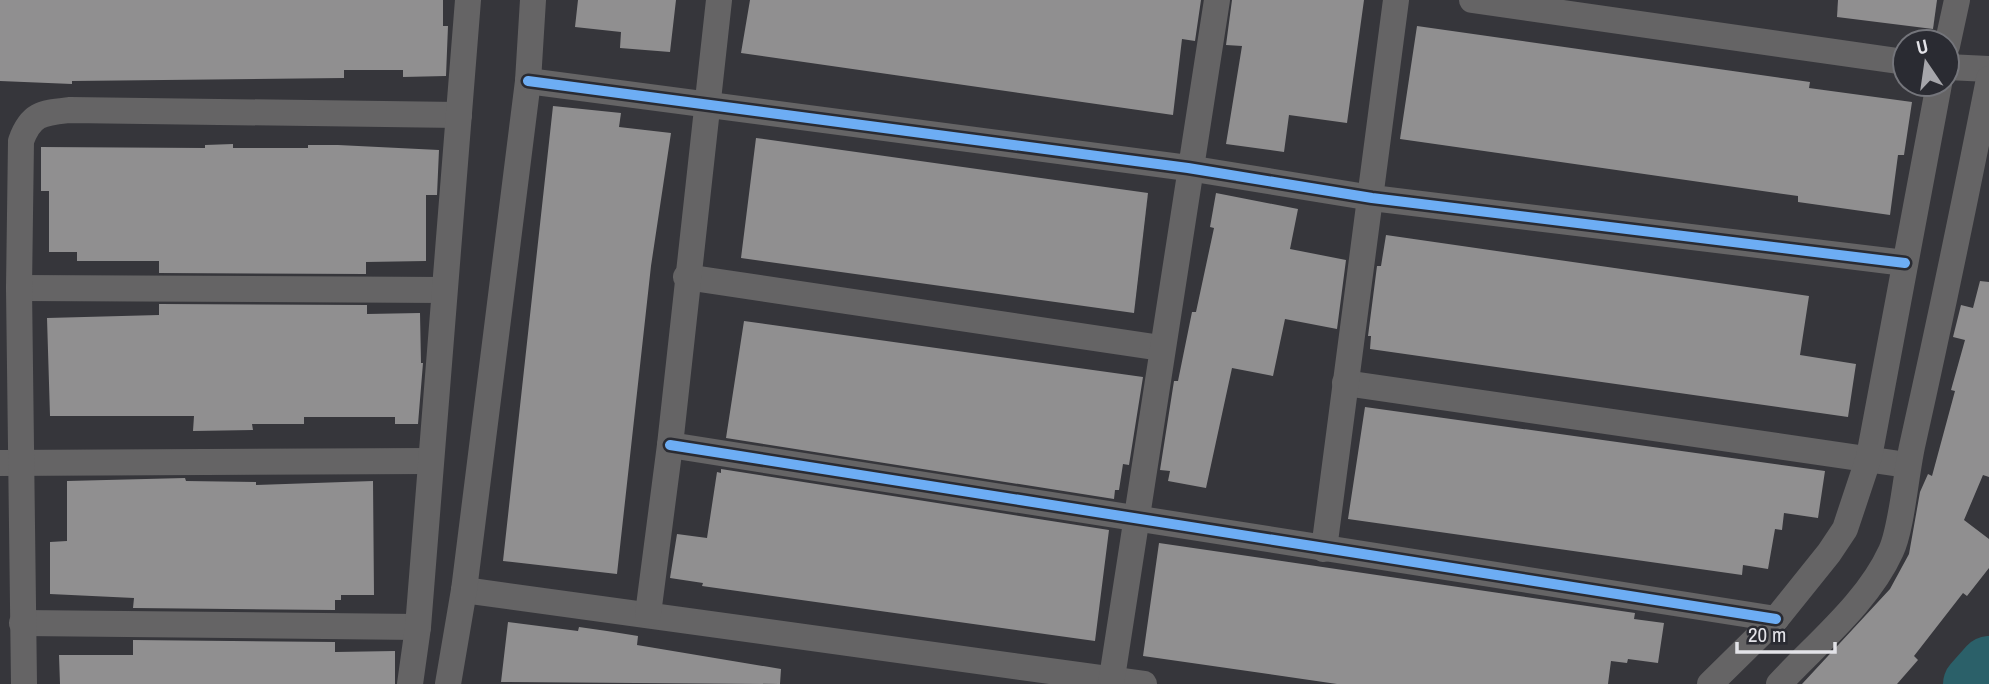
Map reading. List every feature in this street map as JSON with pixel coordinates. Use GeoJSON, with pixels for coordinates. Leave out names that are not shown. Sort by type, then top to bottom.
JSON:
{"type":"FeatureCollection","features":[{"type":"Feature","properties":{"kind":"street"},"geometry":{"type":"LineString","coordinates":[[410,684],[418,627],[468,0]]}},
{"type":"Feature","properties":{"kind":"street"},"geometry":{"type":"LineString","coordinates":[[448,684],[464,590],[528,81],[533,0]]}},
{"type":"Feature","properties":{"kind":"street"},"geometry":{"type":"LineString","coordinates":[[648,614],[670,445],[686,278],[719,0]]}},
{"type":"Feature","properties":{"kind":"street"},"geometry":{"type":"LineString","coordinates":[[1111,681],[1188,168],[1217,0]]}},
{"type":"Feature","properties":{"kind":"street"},"geometry":{"type":"LineString","coordinates":[[1324,550],[1396,0]]}},
{"type":"Feature","properties":{"kind":"street"},"geometry":{"type":"LineString","coordinates":[[1472,0],[1891,60]]}},
{"type":"Feature","properties":{"kind":"street"},"geometry":{"type":"LineString","coordinates":[[1951,28],[1957,0]]}},
{"type":"Feature","properties":{"kind":"street"},"geometry":{"type":"LineString","coordinates":[[1961,68],[1989,69]]}},
{"type":"Feature","properties":{"kind":"street"},"geometry":{"type":"LineString","coordinates":[[1779,684],[1881,570],[1893,548],[1907,465],[1944,305],[1989,79]]}},
{"type":"Feature","properties":{"kind":"street"},"geometry":{"type":"LineString","coordinates":[[528,81],[1188,168],[1372,198],[1905,263]]}},
{"type":"Feature","properties":{"kind":"street"},"geometry":{"type":"LineString","coordinates":[[1710,684],[1776,619],[1839,539],[1869,457],[1936,98]]}},
{"type":"Feature","properties":{"kind":"street"},"geometry":{"type":"LineString","coordinates":[[24,684],[11,464],[19,288],[21,141],[27,123],[43,113],[70,110],[459,115]]}},
{"type":"Feature","properties":{"kind":"street"},"geometry":{"type":"LineString","coordinates":[[686,278],[1161,348]]}},
{"type":"Feature","properties":{"kind":"street"},"geometry":{"type":"LineString","coordinates":[[19,288],[444,290]]}},
{"type":"Feature","properties":{"kind":"street"},"geometry":{"type":"LineString","coordinates":[[1345,383],[1869,457],[1907,465]]}},
{"type":"Feature","properties":{"kind":"street"},"geometry":{"type":"LineString","coordinates":[[670,445],[1776,619]]}},
{"type":"Feature","properties":{"kind":"street"},"geometry":{"type":"LineString","coordinates":[[11,464],[430,461]]}},
{"type":"Feature","properties":{"kind":"street"},"geometry":{"type":"LineString","coordinates":[[464,590],[1144,684]]}},
{"type":"Feature","properties":{"kind":"street"},"geometry":{"type":"LineString","coordinates":[[22,623],[418,627]]}},
{"type":"Feature","properties":{"kind":"building"},"geometry":{"type":"Polygon","coordinates":[[[0,0],[443,0],[443,26],[448,26],[446,76],[403,77],[403,70],[344,70],[344,78],[72,81],[72,84],[0,81],[0,0]]]}},
{"type":"Feature","properties":{"kind":"building"},"geometry":{"type":"Polygon","coordinates":[[[578,0],[676,0],[670,52],[620,48],[621,32],[575,27],[578,0]]]}},
{"type":"Feature","properties":{"kind":"building"},"geometry":{"type":"Polygon","coordinates":[[[750,0],[1201,0],[1195,41],[1182,39],[1173,115],[741,53],[750,0]]]}},
{"type":"Feature","properties":{"kind":"building"},"geometry":{"type":"Polygon","coordinates":[[[1232,0],[1364,0],[1347,123],[1289,115],[1284,152],[1226,144],[1242,46],[1226,45],[1232,0]]]}},
{"type":"Feature","properties":{"kind":"building"},"geometry":{"type":"Polygon","coordinates":[[[1838,0],[1937,0],[1933,28],[1837,17],[1838,0]]]}},
{"type":"Feature","properties":{"kind":"building"},"geometry":{"type":"Polygon","coordinates":[[[1417,26],[1810,82],[1809,88],[1912,102],[1904,155],[1898,155],[1890,215],[1798,202],[1798,196],[1400,139],[1417,26]]]}},
{"type":"Feature","properties":{"kind":"building"},"geometry":{"type":"Polygon","coordinates":[[[553,106],[621,113],[619,127],[671,133],[651,266],[617,574],[503,561],[553,106]]]}},
{"type":"Feature","properties":{"kind":"building"},"geometry":{"type":"Polygon","coordinates":[[[756,138],[1148,193],[1134,313],[741,258],[756,138]]]}},
{"type":"Feature","properties":{"kind":"building"},"geometry":{"type":"Polygon","coordinates":[[[233,144],[233,148],[308,148],[308,145],[338,145],[439,150],[437,195],[426,195],[426,261],[366,262],[366,274],[159,273],[159,261],[77,261],[77,252],[49,252],[49,191],[41,191],[41,147],[205,148],[205,145],[233,144]]]}},
{"type":"Feature","properties":{"kind":"building"},"geometry":{"type":"Polygon","coordinates":[[[1216,193],[1298,209],[1290,249],[1346,260],[1337,329],[1285,319],[1273,376],[1232,368],[1206,488],[1168,481],[1170,471],[1160,470],[1174,381],[1178,381],[1192,312],[1196,312],[1214,228],[1210,227],[1216,193]]]}},
{"type":"Feature","properties":{"kind":"building"},"geometry":{"type":"Polygon","coordinates":[[[1386,235],[1809,296],[1800,355],[1856,364],[1848,417],[1370,349],[1371,336],[1368,336],[1377,266],[1381,266],[1386,235]]]}},
{"type":"Feature","properties":{"kind":"building"},"geometry":{"type":"Polygon","coordinates":[[[1980,281],[1989,282],[1989,477],[1983,475],[1964,520],[1989,539],[1989,568],[1967,596],[1963,593],[1914,656],[1918,660],[1897,684],[1802,684],[1890,589],[1909,554],[1920,492],[1928,474],[1932,476],[1955,391],[1951,390],[1965,340],[1953,337],[1961,305],[1973,308],[1980,281]]]}},
{"type":"Feature","properties":{"kind":"building"},"geometry":{"type":"Polygon","coordinates":[[[159,304],[367,305],[367,314],[420,313],[423,363],[418,424],[395,424],[395,417],[304,417],[304,424],[252,424],[253,430],[193,431],[194,416],[50,416],[47,318],[159,315],[159,304]]]}},
{"type":"Feature","properties":{"kind":"building"},"geometry":{"type":"Polygon","coordinates":[[[744,321],[1143,377],[1129,465],[1123,464],[1119,490],[1115,490],[1114,499],[726,438],[744,321]]]}},
{"type":"Feature","properties":{"kind":"building"},"geometry":{"type":"Polygon","coordinates":[[[1365,407],[1825,471],[1818,518],[1784,513],[1782,530],[1775,529],[1768,569],[1743,565],[1742,575],[1348,519],[1365,407]]]}},
{"type":"Feature","properties":{"kind":"building"},"geometry":{"type":"Polygon","coordinates":[[[721,469],[1109,530],[1095,641],[702,586],[703,583],[670,578],[677,534],[707,538],[717,472],[721,473],[721,469]]]}},
{"type":"Feature","properties":{"kind":"building"},"geometry":{"type":"Polygon","coordinates":[[[185,478],[186,481],[256,482],[256,485],[373,481],[374,595],[341,595],[341,600],[335,600],[335,610],[133,608],[134,598],[50,594],[50,542],[67,541],[67,481],[185,478]]]}},
{"type":"Feature","properties":{"kind":"building"},"geometry":{"type":"Polygon","coordinates":[[[1159,543],[1635,613],[1634,619],[1664,623],[1658,663],[1628,659],[1627,663],[1611,661],[1608,684],[1337,684],[1143,656],[1159,543]]]}},
{"type":"Feature","properties":{"kind":"building"},"geometry":{"type":"Polygon","coordinates":[[[508,622],[578,631],[579,627],[638,636],[637,645],[781,669],[780,684],[501,682],[508,622]]]}},
{"type":"Feature","properties":{"kind":"building"},"geometry":{"type":"Polygon","coordinates":[[[133,640],[335,642],[335,652],[395,651],[395,684],[60,684],[59,655],[133,655],[133,640]]]}},
{"type":"Feature","properties":{"kind":"waterway"},"geometry":{"type":"LineString","coordinates":[[1973,684],[1989,666]]}},
{"type":"Feature","properties":{"kind":"cycle path"},"geometry":{"type":"LineString","coordinates":[[528,81],[1188,168],[1372,198],[1905,263]]}},
{"type":"Feature","properties":{"kind":"cycle path"},"geometry":{"type":"LineString","coordinates":[[670,445],[1776,619]]}}]}
